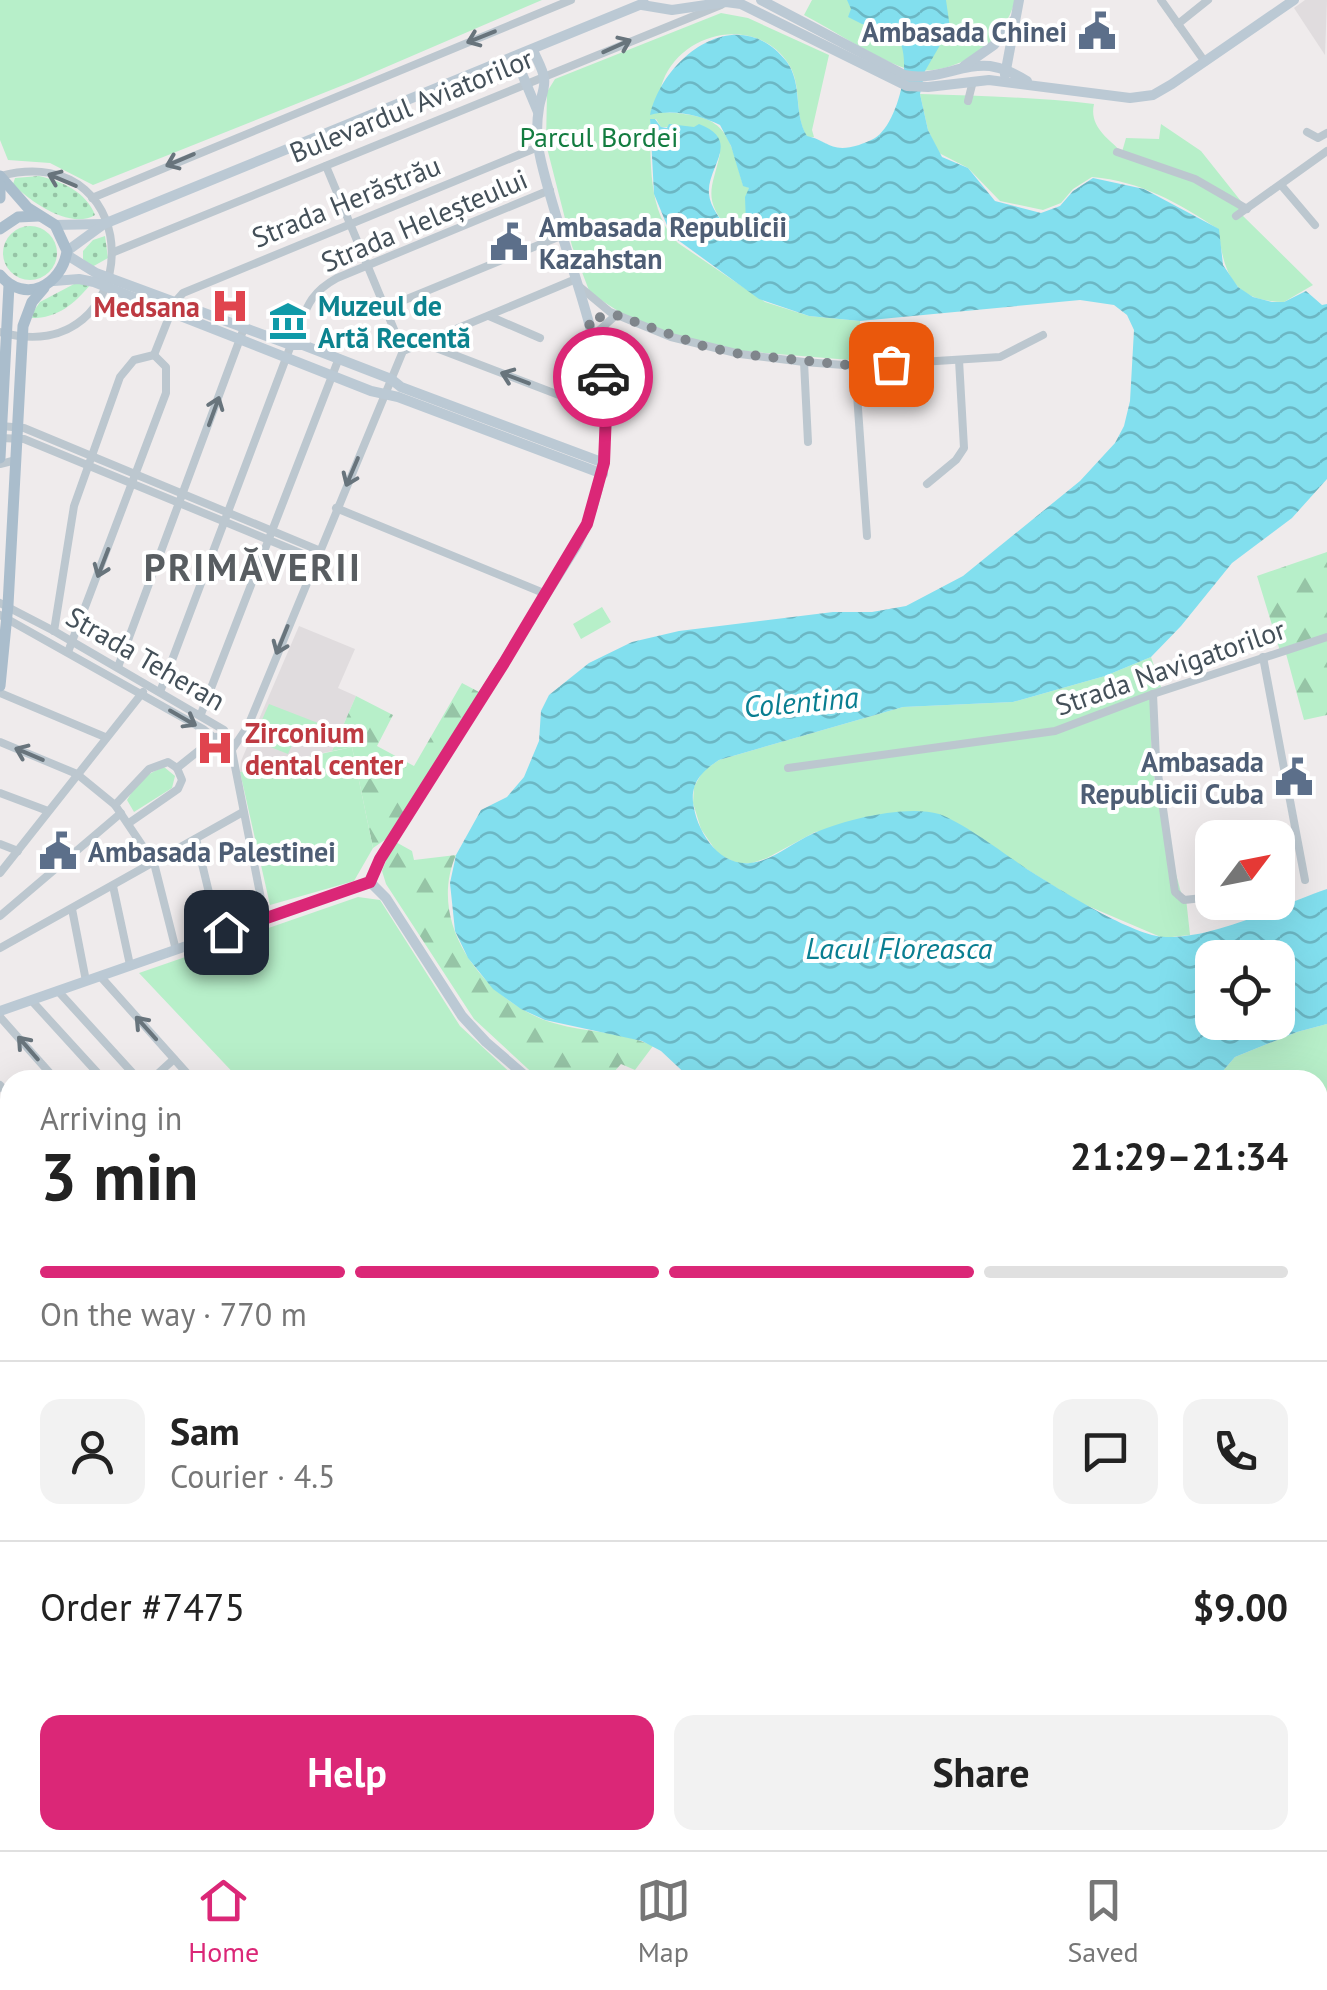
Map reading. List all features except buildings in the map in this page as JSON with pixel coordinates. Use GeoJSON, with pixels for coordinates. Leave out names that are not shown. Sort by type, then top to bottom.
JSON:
{"type":"FeatureCollection","features":[{"type":"Feature","properties":{"kind":"main road"},"geometry":{"type":"LineString","coordinates":[[0,176],[19,199],[55,225],[67,253],[28,311],[22,336],[0,690]]}},
{"type":"Feature","properties":{"kind":"main road"},"geometry":{"type":"LineString","coordinates":[[0,185],[0,198]]}},
{"type":"Feature","properties":{"kind":"main road"},"geometry":{"type":"LineString","coordinates":[[0,229],[18,217],[39,216]]}},
{"type":"Feature","properties":{"kind":"main road"},"geometry":{"type":"LineString","coordinates":[[0,461],[3,282],[31,290],[49,284]]}},
{"type":"Feature","properties":{"kind":"street","name":"Bulevardul Aviatorilor"},"geometry":{"type":"LineString","coordinates":[[92,198],[571,0]]}},
{"type":"Feature","properties":{"kind":"street"},"geometry":{"type":"LineString","coordinates":[[672,10],[685,0]]}},
{"type":"Feature","properties":{"kind":"street"},"geometry":{"type":"LineString","coordinates":[[761,0],[907,86],[1005,75]]}},
{"type":"Feature","properties":{"kind":"street"},"geometry":{"type":"LineString","coordinates":[[1005,75],[1019,0]]}},
{"type":"Feature","properties":{"kind":"street"},"geometry":{"type":"LineString","coordinates":[[1161,0],[1204,62]]}},
{"type":"Feature","properties":{"kind":"street"},"geometry":{"type":"LineString","coordinates":[[1178,24],[1208,0]]}},
{"type":"Feature","properties":{"kind":"street"},"geometry":{"type":"LineString","coordinates":[[928,82],[981,66],[1032,84],[1138,98],[1161,90],[1294,0]]}},
{"type":"Feature","properties":{"kind":"street","name":"Bulevardul Aviatorilor"},"geometry":{"type":"LineString","coordinates":[[67,253],[106,224],[650,2]]}},
{"type":"Feature","properties":{"kind":"street"},"geometry":{"type":"LineString","coordinates":[[650,2],[672,10],[737,3],[889,74]]}},
{"type":"Feature","properties":{"kind":"street","name":"Bulevardul Aviatorilor"},"geometry":{"type":"LineString","coordinates":[[114,252],[726,2]]}},
{"type":"Feature","properties":{"kind":"street"},"geometry":{"type":"LineString","coordinates":[[949,74],[988,50],[1014,20]]}},
{"type":"Feature","properties":{"kind":"street"},"geometry":{"type":"LineString","coordinates":[[48,1070],[0,1014],[370,882],[380,859],[587,524],[604,468],[606,413],[602,376],[538,146],[538,112],[545,79],[524,54]]}},
{"type":"Feature","properties":{"kind":"street"},"geometry":{"type":"LineString","coordinates":[[524,54],[528,84],[538,112]]}},
{"type":"Feature","properties":{"kind":"street"},"geometry":{"type":"LineString","coordinates":[[968,101],[973,80]]}},
{"type":"Feature","properties":{"kind":"street"},"geometry":{"type":"LineString","coordinates":[[1308,132],[1318,138],[1327,133]]}},
{"type":"Feature","properties":{"kind":"street","name":"Strada Herăstrău"},"geometry":{"type":"LineString","coordinates":[[173,306],[194,288],[538,146]]}},
{"type":"Feature","properties":{"kind":"street"},"geometry":{"type":"LineString","coordinates":[[1236,216],[1327,151]]}},
{"type":"Feature","properties":{"kind":"street"},"geometry":{"type":"LineString","coordinates":[[1118,152],[1195,178],[1246,209]]}},
{"type":"Feature","properties":{"kind":"street"},"geometry":{"type":"LineString","coordinates":[[326,166],[403,352]]}},
{"type":"Feature","properties":{"kind":"street"},"geometry":{"type":"LineString","coordinates":[[0,176],[52,174],[75,184],[92,198],[106,224],[114,252],[109,283],[87,313],[65,329],[40,336],[3,333]]}},
{"type":"Feature","properties":{"kind":"street"},"geometry":{"type":"LineString","coordinates":[[1281,184],[1315,225]]}},
{"type":"Feature","properties":{"kind":"street","name":"Strada Heleșteului"},"geometry":{"type":"LineString","coordinates":[[160,692],[289,351],[316,291],[550,190]]}},
{"type":"Feature","properties":{"kind":"street","name":"Bulevardul Aviatorilor"},"geometry":{"type":"LineString","coordinates":[[55,225],[106,224]]}},
{"type":"Feature","properties":{"kind":"street"},"geometry":{"type":"LineString","coordinates":[[385,308],[563,235]]}},
{"type":"Feature","properties":{"kind":"street"},"geometry":{"type":"LineString","coordinates":[[67,253],[109,283],[289,351],[333,376],[604,468]]}},
{"type":"Feature","properties":{"kind":"street"},"geometry":{"type":"LineString","coordinates":[[49,284],[84,280],[109,283]]}},
{"type":"Feature","properties":{"kind":"street"},"geometry":{"type":"LineString","coordinates":[[577,282],[616,315],[703,346],[804,362],[855,366],[1000,357],[1042,335]]}},
{"type":"Feature","properties":{"kind":"street"},"geometry":{"type":"LineString","coordinates":[[265,918],[231,751],[248,726],[403,352],[577,282]]}},
{"type":"Feature","properties":{"kind":"street"},"geometry":{"type":"LineString","coordinates":[[154,354],[173,306]]}},
{"type":"Feature","properties":{"kind":"street"},"geometry":{"type":"LineString","coordinates":[[588,319],[616,315]]}},
{"type":"Feature","properties":{"kind":"street"},"geometry":{"type":"LineString","coordinates":[[593,336],[616,315]]}},
{"type":"Feature","properties":{"kind":"street"},"geometry":{"type":"LineString","coordinates":[[488,316],[540,338]]}},
{"type":"Feature","properties":{"kind":"street"},"geometry":{"type":"LineString","coordinates":[[118,667],[243,333]]}},
{"type":"Feature","properties":{"kind":"street"},"geometry":{"type":"LineString","coordinates":[[422,343],[606,413]]}},
{"type":"Feature","properties":{"kind":"street"},"geometry":{"type":"LineString","coordinates":[[289,351],[302,345],[339,358],[391,379],[401,387],[604,468]]}},
{"type":"Feature","properties":{"kind":"street"},"geometry":{"type":"LineString","coordinates":[[54,631],[73,512],[90,461],[124,369],[140,357],[154,354]]}},
{"type":"Feature","properties":{"kind":"street"},"geometry":{"type":"LineString","coordinates":[[68,652],[168,388],[166,366],[154,354]]}},
{"type":"Feature","properties":{"kind":"street"},"geometry":{"type":"LineString","coordinates":[[201,714],[339,358]]}},
{"type":"Feature","properties":{"kind":"street"},"geometry":{"type":"LineString","coordinates":[[927,484],[956,460],[964,448],[959,360]]}},
{"type":"Feature","properties":{"kind":"street"},"geometry":{"type":"LineString","coordinates":[[804,362],[808,442]]}},
{"type":"Feature","properties":{"kind":"street"},"geometry":{"type":"LineString","coordinates":[[855,366],[868,536]]}},
{"type":"Feature","properties":{"kind":"street"},"geometry":{"type":"LineString","coordinates":[[1,432],[17,433],[90,461],[317,554]]}},
{"type":"Feature","properties":{"kind":"street"},"geometry":{"type":"LineString","coordinates":[[0,461],[16,460]]}},
{"type":"Feature","properties":{"kind":"street"},"geometry":{"type":"LineString","coordinates":[[336,508],[546,594]]}},
{"type":"Feature","properties":{"kind":"street","name":"Strada Teheran"},"geometry":{"type":"LineString","coordinates":[[4,610],[54,631],[201,714],[224,730],[231,751]]}},
{"type":"Feature","properties":{"kind":"street","name":"Strada Teheran"},"geometry":{"type":"LineString","coordinates":[[4,610],[68,652],[216,737],[231,751]]}},
{"type":"Feature","properties":{"kind":"street","name":"Strada Navigatorilor"},"geometry":{"type":"LineString","coordinates":[[788,768],[1055,731],[1327,636]]}},
{"type":"Feature","properties":{"kind":"street"},"geometry":{"type":"LineString","coordinates":[[1263,658],[1304,880]]}},
{"type":"Feature","properties":{"kind":"street"},"geometry":{"type":"LineString","coordinates":[[0,873],[148,684]]}},
{"type":"Feature","properties":{"kind":"street"},"geometry":{"type":"LineString","coordinates":[[0,690],[106,737]]}},
{"type":"Feature","properties":{"kind":"street"},"geometry":{"type":"LineString","coordinates":[[1153,694],[1156,760],[1176,892],[1184,900],[1195,898]]}},
{"type":"Feature","properties":{"kind":"street"},"geometry":{"type":"LineString","coordinates":[[177,768],[216,737]]}},
{"type":"Feature","properties":{"kind":"street"},"geometry":{"type":"LineString","coordinates":[[0,742],[77,774],[122,813],[154,863],[176,950]]}},
{"type":"Feature","properties":{"kind":"street"},"geometry":{"type":"LineString","coordinates":[[115,805],[153,766],[168,762],[177,768],[182,780],[178,789],[129,824]]}},
{"type":"Feature","properties":{"kind":"street"},"geometry":{"type":"LineString","coordinates":[[0,793],[48,810]]}},
{"type":"Feature","properties":{"kind":"street"},"geometry":{"type":"LineString","coordinates":[[0,948],[243,812]]}},
{"type":"Feature","properties":{"kind":"street"},"geometry":{"type":"LineString","coordinates":[[0,916],[122,813]]}},
{"type":"Feature","properties":{"kind":"street"},"geometry":{"type":"LineString","coordinates":[[196,839],[219,934]]}},
{"type":"Feature","properties":{"kind":"street"},"geometry":{"type":"LineString","coordinates":[[0,844],[18,850]]}},
{"type":"Feature","properties":{"kind":"street"},"geometry":{"type":"LineString","coordinates":[[370,882],[386,898],[462,1016],[518,1070]]}},
{"type":"Feature","properties":{"kind":"street"},"geometry":{"type":"LineString","coordinates":[[113,886],[130,966]]}},
{"type":"Feature","properties":{"kind":"street"},"geometry":{"type":"LineString","coordinates":[[72,910],[86,981]]}},
{"type":"Feature","properties":{"kind":"street"},"geometry":{"type":"LineString","coordinates":[[100,976],[184,1070]]}},
{"type":"Feature","properties":{"kind":"street"},"geometry":{"type":"LineString","coordinates":[[58,991],[130,1070]]}},
{"type":"Feature","properties":{"kind":"street"},"geometry":{"type":"LineString","coordinates":[[31,1000],[95,1070]]}},
{"type":"Feature","properties":{"kind":"street"},"geometry":{"type":"LineString","coordinates":[[162,1070],[174,1059]]}},
{"type":"Feature","properties":{"kind":"shaded area"},"geometry":{"type":"Polygon","coordinates":[[[1305,0],[1327,0],[1325,55],[1294,8],[1305,0]]]}},
{"type":"Feature","properties":{"kind":"shaded area"},"geometry":{"type":"Polygon","coordinates":[[[299,626],[355,649],[338,688],[356,696],[332,751],[240,772],[241,761],[299,626]]]}},
{"type":"Feature","properties":{"kind":"green space"},"geometry":{"type":"Polygon","coordinates":[[[0,0],[542,0],[356,80],[93,185],[50,163],[8,160],[0,140],[0,0]]]}},
{"type":"Feature","properties":{"kind":"green space"},"geometry":{"type":"Polygon","coordinates":[[[812,0],[1015,0],[1000,31],[975,55],[943,68],[925,70],[908,69],[885,60],[804,15],[812,0]]]}},
{"type":"Feature","properties":{"kind":"green space","name":"Parcul Bordei"},"geometry":{"type":"Polygon","coordinates":[[[721,13],[748,18],[829,55],[812,130],[814,137],[807,137],[800,119],[793,72],[774,48],[740,35],[703,40],[673,64],[662,85],[659,112],[697,116],[710,121],[727,137],[743,185],[749,188],[746,225],[737,231],[729,230],[715,210],[711,193],[720,154],[695,127],[661,127],[656,119],[650,119],[651,168],[661,216],[678,243],[765,302],[809,316],[860,321],[862,361],[730,350],[697,343],[629,318],[590,293],[572,246],[546,144],[547,92],[555,79],[721,13]]]}},
{"type":"Feature","properties":{"kind":"green space"},"geometry":{"type":"Polygon","coordinates":[[[920,94],[1094,104],[1097,125],[1122,152],[1126,138],[1159,139],[1161,124],[1201,151],[1244,205],[1242,215],[1313,285],[1284,302],[1266,300],[1242,290],[1228,271],[1218,229],[1174,202],[1126,183],[1092,177],[1073,189],[1061,203],[1043,210],[1000,201],[968,168],[939,153],[928,130],[920,94]]]}},
{"type":"Feature","properties":{"kind":"green space"},"geometry":{"type":"Polygon","coordinates":[[[39,176],[72,189],[86,200],[95,215],[85,219],[63,217],[40,206],[13,184],[15,178],[39,176]]]}},
{"type":"Feature","properties":{"kind":"green space"},"geometry":{"type":"Polygon","coordinates":[[[30,226],[49,234],[57,253],[49,272],[30,280],[11,272],[3,253],[11,234],[30,226]]]}},
{"type":"Feature","properties":{"kind":"green space"},"geometry":{"type":"Polygon","coordinates":[[[105,236],[108,258],[92,267],[83,259],[83,251],[93,240],[105,236]]]}},
{"type":"Feature","properties":{"kind":"green space"},"geometry":{"type":"Polygon","coordinates":[[[74,284],[91,284],[64,309],[29,318],[40,302],[74,284]]]}},
{"type":"Feature","properties":{"kind":"green space"},"geometry":{"type":"Polygon","coordinates":[[[1327,552],[1327,715],[1304,720],[1285,650],[1280,651],[1257,576],[1327,552]]]}},
{"type":"Feature","properties":{"kind":"green space"},"geometry":{"type":"Polygon","coordinates":[[[602,607],[611,622],[581,639],[573,624],[602,607]]]}},
{"type":"Feature","properties":{"kind":"green space"},"geometry":{"type":"Polygon","coordinates":[[[1151,657],[1161,687],[1151,734],[1156,790],[1182,896],[1186,898],[1190,935],[1163,938],[1081,903],[938,814],[815,832],[752,863],[737,863],[718,854],[701,829],[693,803],[694,787],[703,771],[719,760],[903,707],[1013,702],[1105,676],[1151,657]]]}},
{"type":"Feature","properties":{"kind":"green space"},"geometry":{"type":"Polygon","coordinates":[[[462,683],[479,692],[389,837],[373,848],[352,747],[332,751],[356,696],[393,715],[377,746],[414,766],[462,683]]]}},
{"type":"Feature","properties":{"kind":"green space"},"geometry":{"type":"Polygon","coordinates":[[[269,704],[318,723],[310,743],[295,738],[288,754],[253,740],[269,704]]]}},
{"type":"Feature","properties":{"kind":"green space"},"geometry":{"type":"Polygon","coordinates":[[[352,747],[373,848],[354,881],[270,905],[240,772],[352,747]]]}},
{"type":"Feature","properties":{"kind":"green space"},"geometry":{"type":"Polygon","coordinates":[[[164,767],[175,776],[172,788],[134,812],[127,800],[131,794],[147,776],[164,767]]]}},
{"type":"Feature","properties":{"kind":"green space"},"geometry":{"type":"Polygon","coordinates":[[[394,841],[412,851],[414,860],[456,855],[449,881],[449,907],[455,932],[483,977],[502,995],[547,1021],[653,1046],[635,1070],[621,1064],[616,1070],[529,1070],[474,1019],[386,884],[382,871],[394,841]]]}},
{"type":"Feature","properties":{"kind":"green space"},"geometry":{"type":"Polygon","coordinates":[[[358,897],[380,900],[460,1026],[507,1070],[231,1070],[139,973],[358,897]]]}},
{"type":"Feature","properties":{"kind":"green space"},"geometry":{"type":"Polygon","coordinates":[[[1327,1024],[1327,1070],[1224,1070],[1235,1057],[1277,1040],[1295,1040],[1295,1033],[1327,1024]]]}},
{"type":"Feature","properties":{"kind":"water","name":"Lacul Floreasca"},"geometry":{"type":"Polygon","coordinates":[[[847,0],[946,0],[950,28],[925,71],[920,94],[928,130],[942,157],[968,168],[995,201],[1041,213],[1060,206],[1073,191],[1093,178],[1144,189],[1219,229],[1223,265],[1238,287],[1253,297],[1284,302],[1306,291],[1322,305],[1327,304],[1327,479],[1292,518],[1232,563],[1151,657],[1105,676],[1013,702],[903,707],[719,760],[696,782],[695,813],[704,834],[719,852],[728,859],[750,863],[824,829],[856,819],[892,812],[939,814],[1097,911],[1135,929],[1166,937],[1206,932],[1243,920],[1295,920],[1295,901],[1327,889],[1327,1024],[1295,1033],[1295,940],[1195,940],[1195,1040],[1277,1040],[1235,1057],[1224,1070],[681,1070],[661,1051],[642,1041],[545,1020],[521,1009],[493,989],[468,958],[455,931],[450,883],[456,855],[481,810],[507,797],[524,777],[539,741],[541,711],[549,695],[589,663],[632,642],[679,631],[906,606],[963,576],[1080,481],[1115,443],[1124,426],[1130,401],[1134,330],[1127,315],[1114,305],[1080,300],[860,321],[809,316],[759,299],[671,235],[654,194],[650,119],[667,128],[669,124],[699,124],[719,138],[721,146],[709,194],[729,230],[737,231],[746,225],[745,197],[749,188],[743,186],[720,125],[686,114],[650,115],[671,73],[706,43],[726,36],[747,36],[768,44],[792,71],[807,136],[835,147],[859,145],[876,137],[887,125],[899,98],[904,66],[899,40],[892,31],[848,17],[851,9],[847,0]]]}},
{"type":"Feature","properties":{"kind":"way so far"},"geometry":{"type":"LineString","coordinates":[[603,377],[588,319],[616,315],[703,346],[740,354],[857,366],[891,364]]}},
{"type":"Feature","properties":{"kind":"place","name":"Ambasada Chinei"},"geometry":{"type":"Point","coordinates":[1097,31]}},
{"type":"Feature","properties":{"kind":"place","name":"Ambasada Republicii Kazahstan"},"geometry":{"type":"Point","coordinates":[509,242]}},
{"type":"Feature","properties":{"kind":"place","name":"Medsana"},"geometry":{"type":"Point","coordinates":[230,306]}},
{"type":"Feature","properties":{"kind":"place","name":"Muzeul de Artă Recentă"},"geometry":{"type":"Point","coordinates":[288,321]}},
{"type":"Feature","properties":{"kind":"place","name":"Zirconium dental center"},"geometry":{"type":"Point","coordinates":[215,748]}},
{"type":"Feature","properties":{"kind":"place","name":"Ambasada Republicii Cuba"},"geometry":{"type":"Point","coordinates":[1294,777]}},
{"type":"Feature","properties":{"kind":"place","name":"Ambasada Palestinei"},"geometry":{"type":"Point","coordinates":[58,851]}},
{"type":"Feature","properties":{"kind":"district","name":"PRIMĂVERII"},"geometry":{"type":"Point","coordinates":[253,566]}},
{"type":"Feature","properties":{"kind":"route"},"geometry":{"type":"LineString","coordinates":[[226,932],[370,882],[380,859],[587,524],[603,474],[603,377]]}},
{"type":"Feature","properties":{"kind":"water label","name":"Colentina"},"geometry":{"type":"Point","coordinates":[801,701]}}]}
